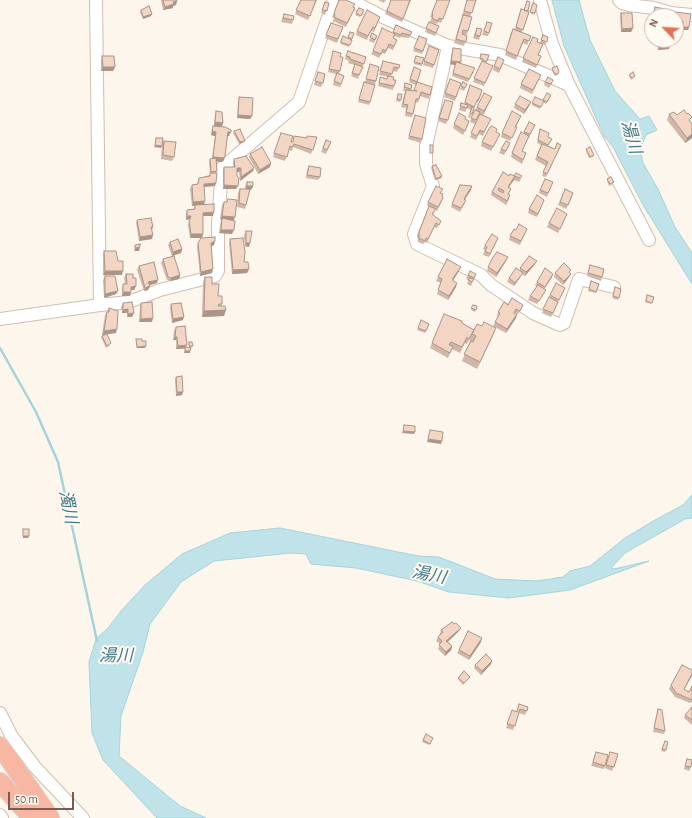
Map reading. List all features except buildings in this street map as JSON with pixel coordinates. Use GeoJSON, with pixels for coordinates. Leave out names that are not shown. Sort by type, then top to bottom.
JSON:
{"type":"FeatureCollection","features":[{"type":"Feature","properties":{"kind":"highway"},"geometry":{"type":"LineString","coordinates":[[4,741],[50,818]]}},
{"type":"Feature","properties":{"kind":"highway"},"geometry":{"type":"LineString","coordinates":[[0,768],[44,818]]}},
{"type":"Feature","properties":{"kind":"highway"},"geometry":{"type":"LineString","coordinates":[[0,782],[32,818]]}},
{"type":"Feature","properties":{"kind":"street"},"geometry":{"type":"LineString","coordinates":[[96,0],[100,305]]}},
{"type":"Feature","properties":{"kind":"street"},"geometry":{"type":"LineString","coordinates":[[0,319],[129,302],[160,290],[215,276],[218,271],[218,223],[222,168],[298,102],[334,0]]}},
{"type":"Feature","properties":{"kind":"street"},"geometry":{"type":"LineString","coordinates":[[350,0],[382,18],[448,46],[500,55],[569,85]]}},
{"type":"Feature","properties":{"kind":"street"},"geometry":{"type":"LineString","coordinates":[[540,0],[552,44],[569,85],[649,240]]}},
{"type":"Feature","properties":{"kind":"street"},"geometry":{"type":"LineString","coordinates":[[619,0],[629,5],[654,8],[671,13],[692,15]]}},
{"type":"Feature","properties":{"kind":"street"},"geometry":{"type":"LineString","coordinates":[[448,46],[426,146],[426,164],[433,186],[414,234],[417,244],[481,275],[492,285],[533,313],[560,325],[564,323],[579,279],[614,287]]}},
{"type":"Feature","properties":{"kind":"street"},"geometry":{"type":"LineString","coordinates":[[0,713],[4,741],[35,767],[83,818]]}},
{"type":"Feature","properties":{"kind":"water","name":"湯川"},"geometry":{"type":"Polygon","coordinates":[[[552,0],[579,0],[590,40],[615,91],[640,119],[649,116],[657,130],[646,135],[640,149],[643,163],[658,189],[675,227],[692,253],[692,284],[643,205],[613,147],[604,136],[564,46],[552,0]]]}},
{"type":"Feature","properties":{"kind":"water","name":"湯川"},"geometry":{"type":"Polygon","coordinates":[[[692,495],[692,518],[685,519],[625,553],[611,568],[614,569],[649,561],[570,590],[509,598],[449,592],[417,581],[356,568],[311,564],[306,554],[291,553],[214,561],[181,582],[150,624],[143,652],[121,716],[119,756],[180,806],[206,818],[157,818],[103,760],[92,733],[89,662],[96,639],[108,628],[121,611],[145,585],[182,554],[230,533],[280,528],[418,556],[439,557],[495,579],[537,581],[563,577],[570,571],[590,566],[625,538],[683,505],[692,495]]]}},
{"type":"Feature","properties":{"kind":"waterway","name":"濁川"},"geometry":{"type":"LineString","coordinates":[[0,348],[36,412],[58,462],[97,641]]}}]}
